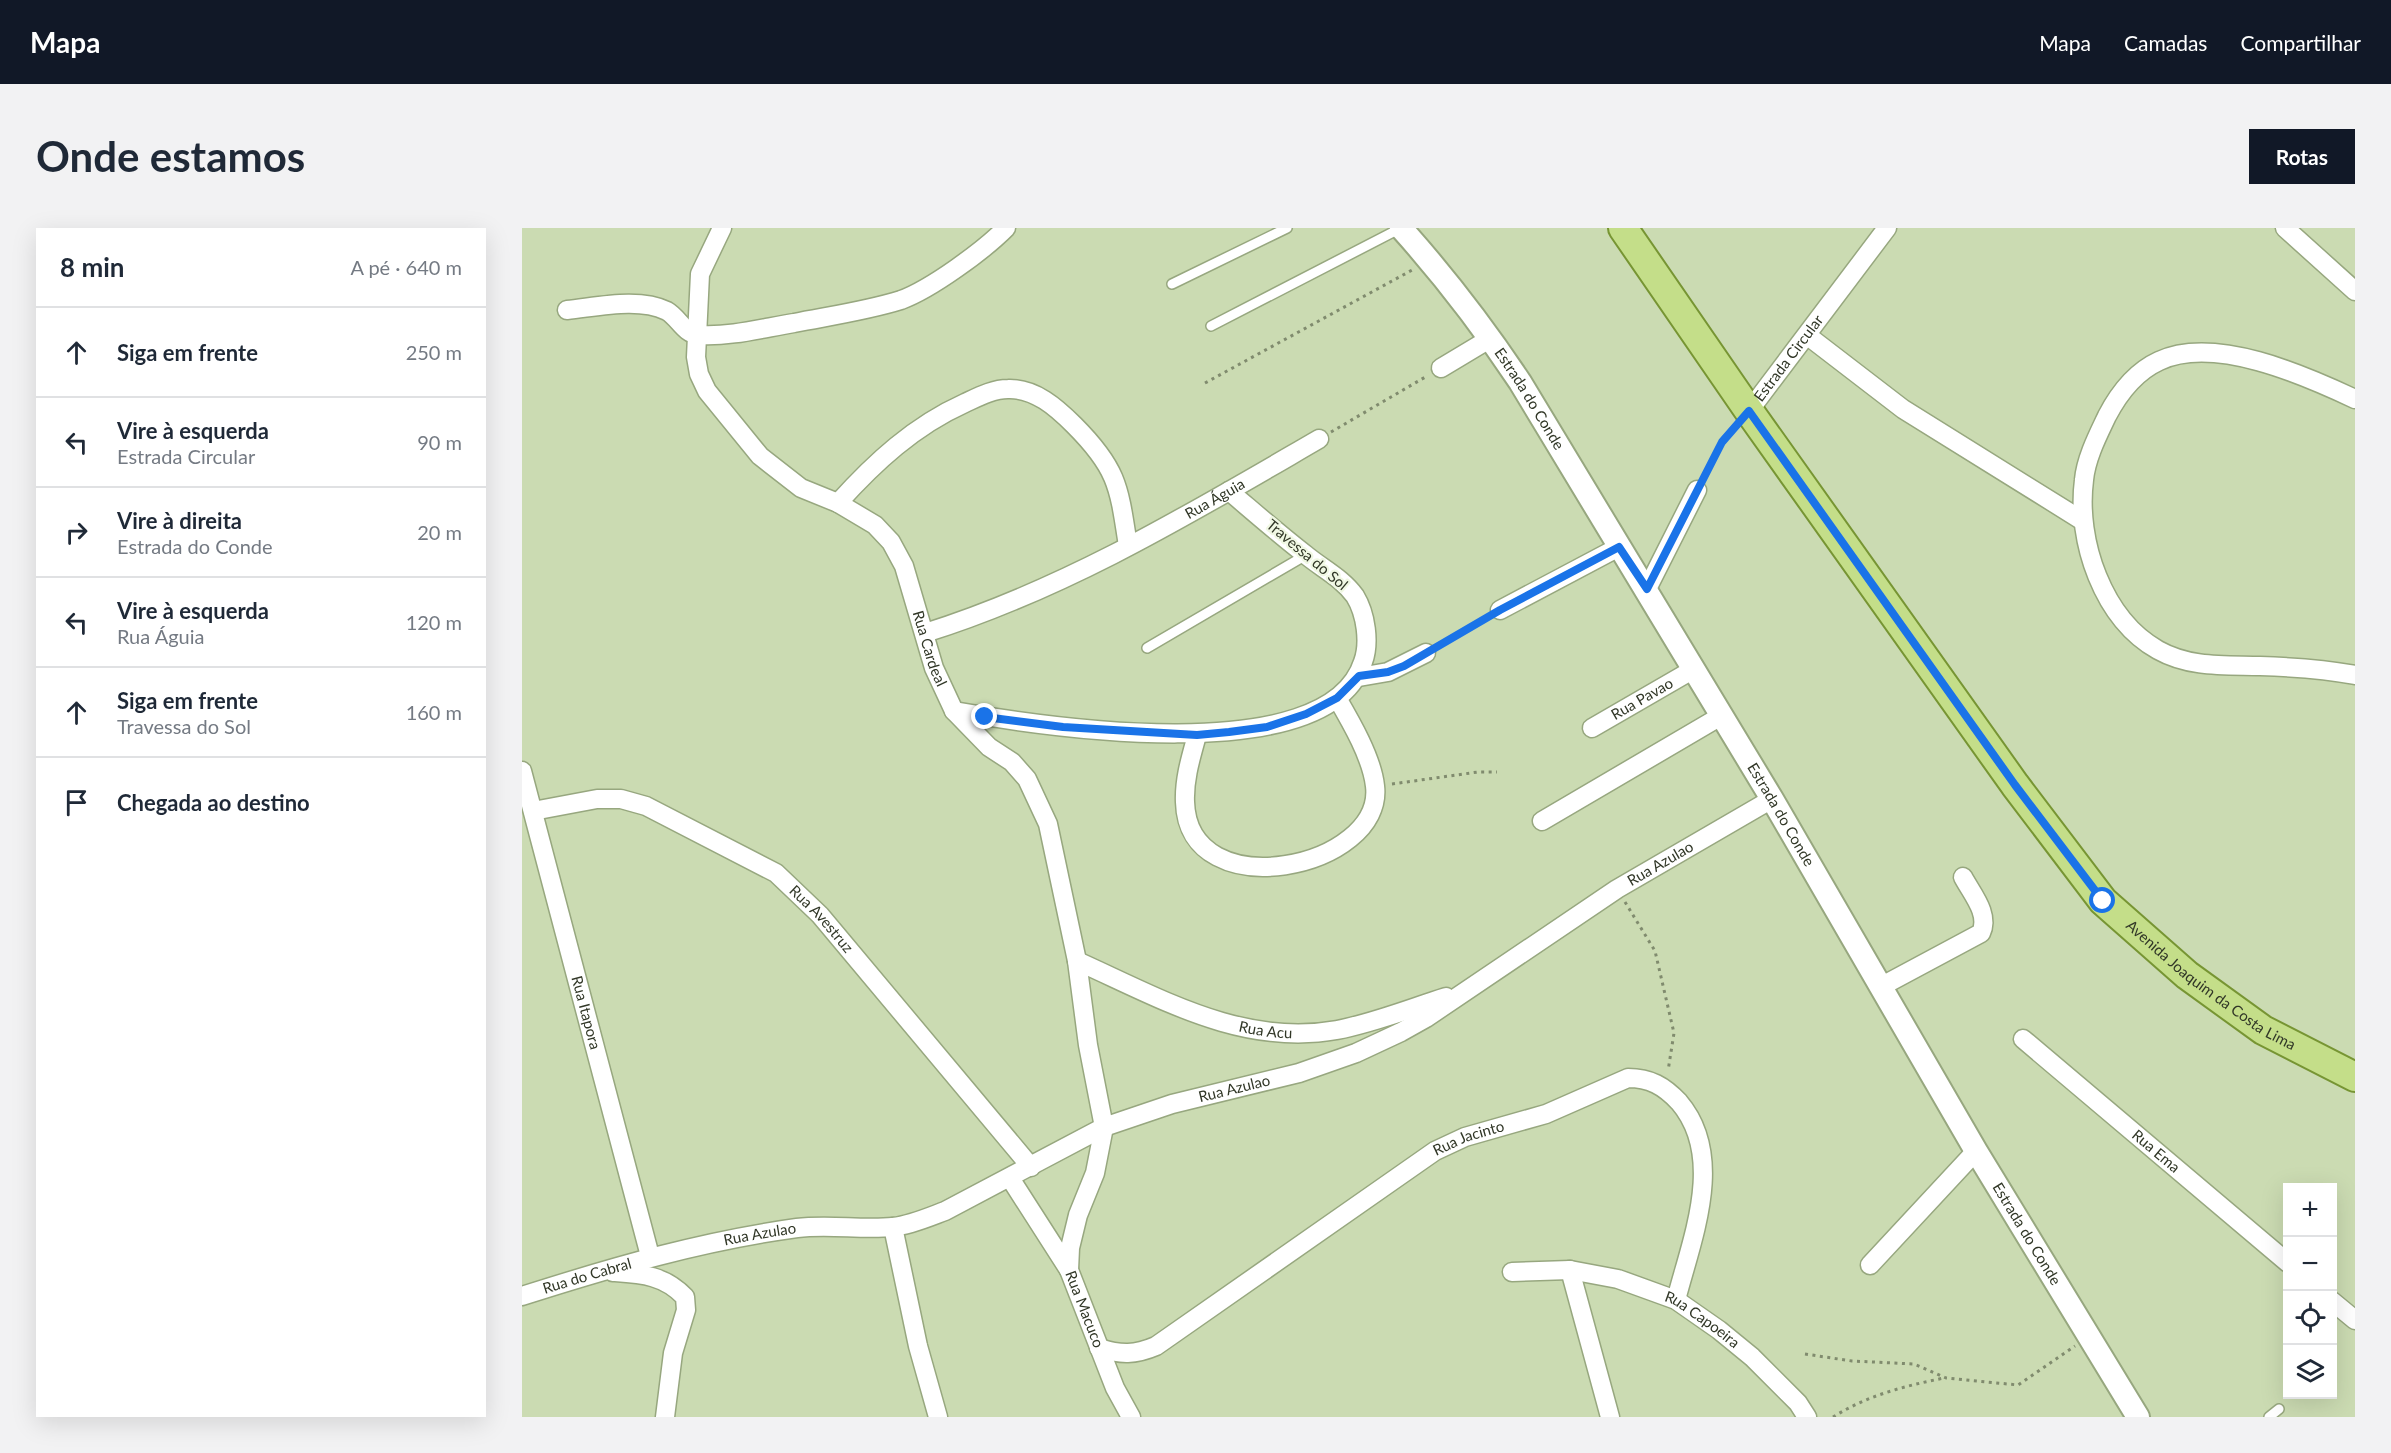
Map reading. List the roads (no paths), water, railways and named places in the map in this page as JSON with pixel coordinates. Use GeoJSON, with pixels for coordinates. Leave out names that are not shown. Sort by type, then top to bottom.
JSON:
{"type":"FeatureCollection","features":[{"type":"Feature","properties":{"kind":"main road","name":"Avenida Joaquim da Costa Lima"},"geometry":{"type":"LineString","coordinates":[[1623,228],[1749,411],[2015,785],[2103,901],[2187,975],[2263,1030],[2355,1077]]}},
{"type":"Feature","properties":{"kind":"street","name":"Rua Cardeal"},"geometry":{"type":"LineString","coordinates":[[722,228],[700,274],[696,335],[699,374],[707,391],[760,456],[801,488],[838,503],[874,525],[891,542],[904,566],[926,633],[934,668],[954,711],[988,747],[1012,762],[1027,779],[1040,802],[1048,824],[1077,961],[1104,1127]]}},
{"type":"Feature","properties":{"kind":"street"},"geometry":{"type":"LineString","coordinates":[[567,310],[616,305],[650,306],[665,310],[675,317],[684,329],[696,335],[770,327],[880,306],[903,299],[926,288],[1006,228]]}},
{"type":"Feature","properties":{"kind":"street","name":"Estrada do Conde"},"geometry":{"type":"LineString","coordinates":[[1401,228],[1430,260],[1491,338],[1647,589],[1976,1151],[2138,1417]]}},
{"type":"Feature","properties":{"kind":"street","name":"Estrada Circular"},"geometry":{"type":"LineString","coordinates":[[1749,411],[1808,336],[1862,258],[1887,228]]}},
{"type":"Feature","properties":{"kind":"street"},"geometry":{"type":"LineString","coordinates":[[2285,228],[2355,291]]}},
{"type":"Feature","properties":{"kind":"street"},"geometry":{"type":"LineString","coordinates":[[1808,336],[1913,416],[2083,521]]}},
{"type":"Feature","properties":{"kind":"street"},"geometry":{"type":"LineString","coordinates":[[1441,368],[1491,338]]}},
{"type":"Feature","properties":{"kind":"street"},"geometry":{"type":"LineString","coordinates":[[2355,399],[2266,362],[2223,354],[2193,353],[2160,360],[2137,374],[2115,401],[2097,436],[2084,479],[2083,521],[2093,565],[2113,606],[2133,633],[2159,651],[2190,663],[2226,667],[2326,670],[2355,675]]}},
{"type":"Feature","properties":{"kind":"street"},"geometry":{"type":"LineString","coordinates":[[838,503],[873,465],[904,438],[952,408],[984,394],[1008,389],[1029,392],[1046,401],[1068,419],[1107,462],[1120,496],[1128,546]]}},
{"type":"Feature","properties":{"kind":"street","name":"Rua Águia"},"geometry":{"type":"LineString","coordinates":[[926,633],[1011,603],[1128,546],[1229,492],[1319,439]]}},
{"type":"Feature","properties":{"kind":"street"},"geometry":{"type":"LineString","coordinates":[[1647,589],[1697,490]]}},
{"type":"Feature","properties":{"kind":"street","name":"Travessa do Sol"},"geometry":{"type":"LineString","coordinates":[[1229,492],[1306,555],[1332,573],[1356,599],[1364,622],[1367,651],[1359,676]]}},
{"type":"Feature","properties":{"kind":"street"},"geometry":{"type":"LineString","coordinates":[[1500,610],[1619,547]]}},
{"type":"Feature","properties":{"kind":"street"},"geometry":{"type":"LineString","coordinates":[[954,711],[1032,724],[1197,735],[1267,727],[1306,714],[1337,698],[1359,676],[1388,672],[1426,654]]}},
{"type":"Feature","properties":{"kind":"street","name":"Rua Pavao"},"geometry":{"type":"LineString","coordinates":[[1592,728],[1694,669]]}},
{"type":"Feature","properties":{"kind":"street"},"geometry":{"type":"LineString","coordinates":[[1197,735],[1186,773],[1185,803],[1188,821],[1196,839],[1209,854],[1224,862],[1292,865],[1319,858],[1345,844],[1364,824],[1372,807],[1376,787],[1353,724],[1337,698]]}},
{"type":"Feature","properties":{"kind":"street"},"geometry":{"type":"LineString","coordinates":[[1542,821],[1721,716]]}},
{"type":"Feature","properties":{"kind":"street","name":"Rua Itapora"},"geometry":{"type":"LineString","coordinates":[[522,771],[650,1256]]}},
{"type":"Feature","properties":{"kind":"street","name":"Rua Avestruz"},"geometry":{"type":"LineString","coordinates":[[533,811],[597,799],[621,799],[645,806],[776,873],[820,915],[1030,1167]]}},
{"type":"Feature","properties":{"kind":"street","name":"Rua Azulao"},"geometry":{"type":"LineString","coordinates":[[650,1256],[800,1228],[893,1227],[945,1211],[1104,1127],[1172,1104],[1299,1072],[1356,1053],[1426,1018],[1617,889],[1772,799]]}},
{"type":"Feature","properties":{"kind":"street"},"geometry":{"type":"LineString","coordinates":[[1881,986],[1981,933],[1985,925],[1984,914],[1963,877]]}},
{"type":"Feature","properties":{"kind":"street","name":"Rua Acu"},"geometry":{"type":"LineString","coordinates":[[1077,961],[1140,992],[1252,1031],[1300,1034],[1338,1030],[1463,992]]}},
{"type":"Feature","properties":{"kind":"street","name":"Rua Ema"},"geometry":{"type":"LineString","coordinates":[[2023,1039],[2283,1259]]}},
{"type":"Feature","properties":{"kind":"street","name":"Rua Jacinto"},"geometry":{"type":"LineString","coordinates":[[1099,1348],[1121,1355],[1141,1353],[1156,1346],[1435,1151],[1465,1137],[1546,1114],[1628,1078],[1641,1078],[1666,1088],[1685,1110],[1699,1134],[1703,1151],[1699,1208],[1676,1300]]}},
{"type":"Feature","properties":{"kind":"street","name":"Rua Macuco"},"geometry":{"type":"LineString","coordinates":[[1104,1127],[1095,1173],[1078,1215],[1070,1248],[1069,1270],[1115,1388],[1131,1417]]}},
{"type":"Feature","properties":{"kind":"street"},"geometry":{"type":"LineString","coordinates":[[1870,1265],[1976,1151]]}},
{"type":"Feature","properties":{"kind":"street"},"geometry":{"type":"LineString","coordinates":[[1010,1178],[1069,1270]]}},
{"type":"Feature","properties":{"kind":"street"},"geometry":{"type":"LineString","coordinates":[[893,1227],[918,1346],[938,1417]]}},
{"type":"Feature","properties":{"kind":"street","name":"Rua do Cabral"},"geometry":{"type":"LineString","coordinates":[[522,1296],[650,1256]]}},
{"type":"Feature","properties":{"kind":"street"},"geometry":{"type":"LineString","coordinates":[[1570,1270],[1610,1417]]}},
{"type":"Feature","properties":{"kind":"street","name":"Rua Capoeira"},"geometry":{"type":"LineString","coordinates":[[1512,1272],[1570,1270],[1618,1279],[1676,1300],[1719,1330],[1752,1357],[1798,1403],[1807,1417]]}},
{"type":"Feature","properties":{"kind":"street"},"geometry":{"type":"LineString","coordinates":[[598,1272],[646,1274],[667,1281],[685,1297],[686,1310],[673,1353],[665,1417]]}},
{"type":"Feature","properties":{"kind":"street"},"geometry":{"type":"LineString","coordinates":[[2337,1305],[2355,1320]]}},
{"type":"Feature","properties":{"kind":"lane"},"geometry":{"type":"LineString","coordinates":[[1172,284],[1287,228]]}},
{"type":"Feature","properties":{"kind":"lane"},"geometry":{"type":"LineString","coordinates":[[1211,326],[1401,228]]}},
{"type":"Feature","properties":{"kind":"lane"},"geometry":{"type":"LineString","coordinates":[[1146,648],[1306,555]]}},
{"type":"Feature","properties":{"kind":"lane"},"geometry":{"type":"LineString","coordinates":[[2269,1417],[2279,1409]]}}]}
